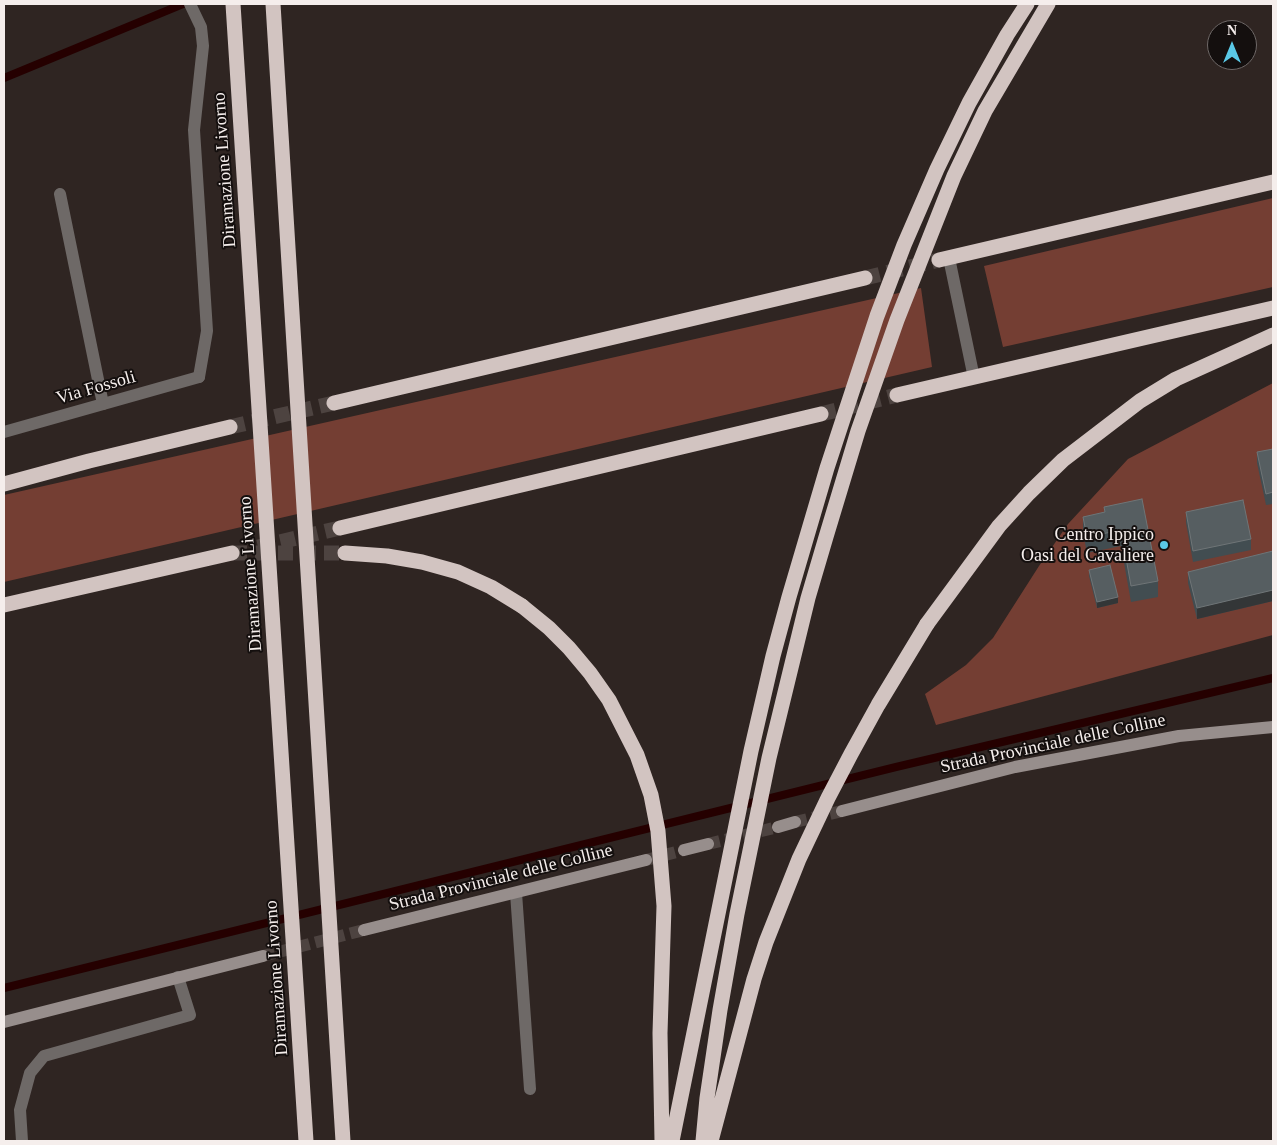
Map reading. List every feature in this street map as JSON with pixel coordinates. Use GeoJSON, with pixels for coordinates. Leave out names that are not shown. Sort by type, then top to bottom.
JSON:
{"type":"FeatureCollection","features":[{"type":"Feature","properties":{"kind":"highway","name":"Diramazione Livorno"},"geometry":{"type":"LineString","coordinates":[[233,4],[306,1141]]}},
{"type":"Feature","properties":{"kind":"highway"},"geometry":{"type":"LineString","coordinates":[[273,4],[343,1141]]}},
{"type":"Feature","properties":{"kind":"highway"},"geometry":{"type":"LineString","coordinates":[[672,1141],[760,713],[789,597],[827,468],[877,316],[904,245],[937,168],[969,103],[1007,35],[1027,4]]}},
{"type":"Feature","properties":{"kind":"highway"},"geometry":{"type":"LineString","coordinates":[[703,1141],[707,1098],[720,1010],[765,777],[808,598],[858,431],[896,320],[954,176],[985,111],[1048,4]]}},
{"type":"Feature","properties":{"kind":"highway"},"geometry":{"type":"LineString","coordinates":[[944,259],[1273,182]]}},
{"type":"Feature","properties":{"kind":"highway"},"geometry":{"type":"LineString","coordinates":[[334,403],[866,278]]}},
{"type":"Feature","properties":{"kind":"highway"},"geometry":{"type":"LineString","coordinates":[[898,396],[1273,308]]}},
{"type":"Feature","properties":{"kind":"highway"},"geometry":{"type":"LineString","coordinates":[[712,1141],[754,979],[766,942],[799,859],[851,754],[927,624],[999,526],[1063,460],[1140,401],[1176,379],[1273,335]]}},
{"type":"Feature","properties":{"kind":"highway"},"geometry":{"type":"LineString","coordinates":[[340,528],[821,414]]}},
{"type":"Feature","properties":{"kind":"highway"},"geometry":{"type":"LineString","coordinates":[[4,484],[89,461],[230,427]]}},
{"type":"Feature","properties":{"kind":"highway"},"geometry":{"type":"LineString","coordinates":[[4,605],[232,553]]}},
{"type":"Feature","properties":{"kind":"highway"},"geometry":{"type":"LineString","coordinates":[[345,553],[387,556],[422,562],[458,572],[491,587],[522,606],[549,628],[590,673],[609,700],[637,755],[651,795],[658,831],[664,906],[660,1033],[662,1141]]}},
{"type":"Feature","properties":{"kind":"main road","name":"Strada Provinciale delle Colline"},"geometry":{"type":"LineString","coordinates":[[842,810],[1015,767],[1179,736],[1273,727]]}},
{"type":"Feature","properties":{"kind":"main road"},"geometry":{"type":"LineString","coordinates":[[778,826],[795,822]]}},
{"type":"Feature","properties":{"kind":"main road"},"geometry":{"type":"LineString","coordinates":[[684,850],[708,844]]}},
{"type":"Feature","properties":{"kind":"main road","name":"Strada Provinciale delle Colline"},"geometry":{"type":"LineString","coordinates":[[364,930],[646,860]]}},
{"type":"Feature","properties":{"kind":"main road"},"geometry":{"type":"LineString","coordinates":[[4,1022],[263,956]]}},
{"type":"Feature","properties":{"kind":"street","name":"Via Fossoli"},"geometry":{"type":"LineString","coordinates":[[4,432],[198,377],[207,331],[194,130],[203,46],[201,28],[190,4]]}},
{"type":"Feature","properties":{"kind":"street"},"geometry":{"type":"LineString","coordinates":[[60,194],[103,404]]}},
{"type":"Feature","properties":{"kind":"street"},"geometry":{"type":"LineString","coordinates":[[944,259],[974,378]]}},
{"type":"Feature","properties":{"kind":"street"},"geometry":{"type":"LineString","coordinates":[[516,892],[530,1089]]}},
{"type":"Feature","properties":{"kind":"street"},"geometry":{"type":"LineString","coordinates":[[22,1141],[20,1110],[30,1073],[44,1056],[190,1015],[178,977]]}},
{"type":"Feature","properties":{"kind":"shaded area"},"geometry":{"type":"Polygon","coordinates":[[[1273,198],[1273,287],[1003,347],[984,266],[1273,198]]]}},
{"type":"Feature","properties":{"kind":"shaded area"},"geometry":{"type":"Polygon","coordinates":[[[921,288],[932,367],[4,582],[4,495],[921,288]]]}},
{"type":"Feature","properties":{"kind":"shaded area","name":"Centro Ippico Oasi del Cavaliere"},"geometry":{"type":"Polygon","coordinates":[[[1273,383],[1273,635],[936,725],[925,694],[966,665],[993,638],[1068,524],[1128,459],[1273,383]]]}},
{"type":"Feature","properties":{"kind":"building"},"geometry":{"type":"Polygon","coordinates":[[[1273,449],[1273,492],[1266,494],[1257,452],[1273,449]]]}},
{"type":"Feature","properties":{"kind":"building"},"geometry":{"type":"Polygon","coordinates":[[[1142,499],[1158,581],[1131,586],[1121,530],[1087,537],[1083,517],[1105,512],[1104,507],[1142,499]]]}},
{"type":"Feature","properties":{"kind":"building"},"geometry":{"type":"Polygon","coordinates":[[[1243,500],[1251,539],[1193,551],[1186,512],[1243,500]]]}},
{"type":"Feature","properties":{"kind":"building"},"geometry":{"type":"Polygon","coordinates":[[[1273,551],[1273,590],[1197,608],[1188,572],[1273,551]]]}},
{"type":"Feature","properties":{"kind":"building"},"geometry":{"type":"Polygon","coordinates":[[[1110,565],[1118,597],[1097,602],[1089,570],[1110,565]]]}},
{"type":"Feature","properties":{"kind":"waterway"},"geometry":{"type":"LineString","coordinates":[[4,78],[183,4]]}},
{"type":"Feature","properties":{"kind":"waterway"},"geometry":{"type":"LineString","coordinates":[[4,988],[896,767],[1273,678]]}},
{"type":"Feature","properties":{"kind":"tunnel"},"geometry":{"type":"LineString","coordinates":[[865,278],[939,260]]}},
{"type":"Feature","properties":{"kind":"tunnel"},"geometry":{"type":"LineString","coordinates":[[821,414],[897,395]]}},
{"type":"Feature","properties":{"kind":"tunnel"},"geometry":{"type":"LineString","coordinates":[[230,427],[334,403]]}},
{"type":"Feature","properties":{"kind":"tunnel"},"geometry":{"type":"LineString","coordinates":[[258,547],[340,528]]}},
{"type":"Feature","properties":{"kind":"tunnel"},"geometry":{"type":"LineString","coordinates":[[232,553],[345,553]]}},
{"type":"Feature","properties":{"kind":"tunnel"},"geometry":{"type":"LineString","coordinates":[[795,822],[842,811]]}},
{"type":"Feature","properties":{"kind":"tunnel"},"geometry":{"type":"LineString","coordinates":[[708,844],[778,827]]}},
{"type":"Feature","properties":{"kind":"tunnel"},"geometry":{"type":"LineString","coordinates":[[646,860],[684,850]]}},
{"type":"Feature","properties":{"kind":"tunnel"},"geometry":{"type":"LineString","coordinates":[[263,956],[364,930]]}},
{"type":"Feature","properties":{"kind":"place","name":"Centro Ippico Oasi del Cavaliere"},"geometry":{"type":"Point","coordinates":[1164,545]}}]}
